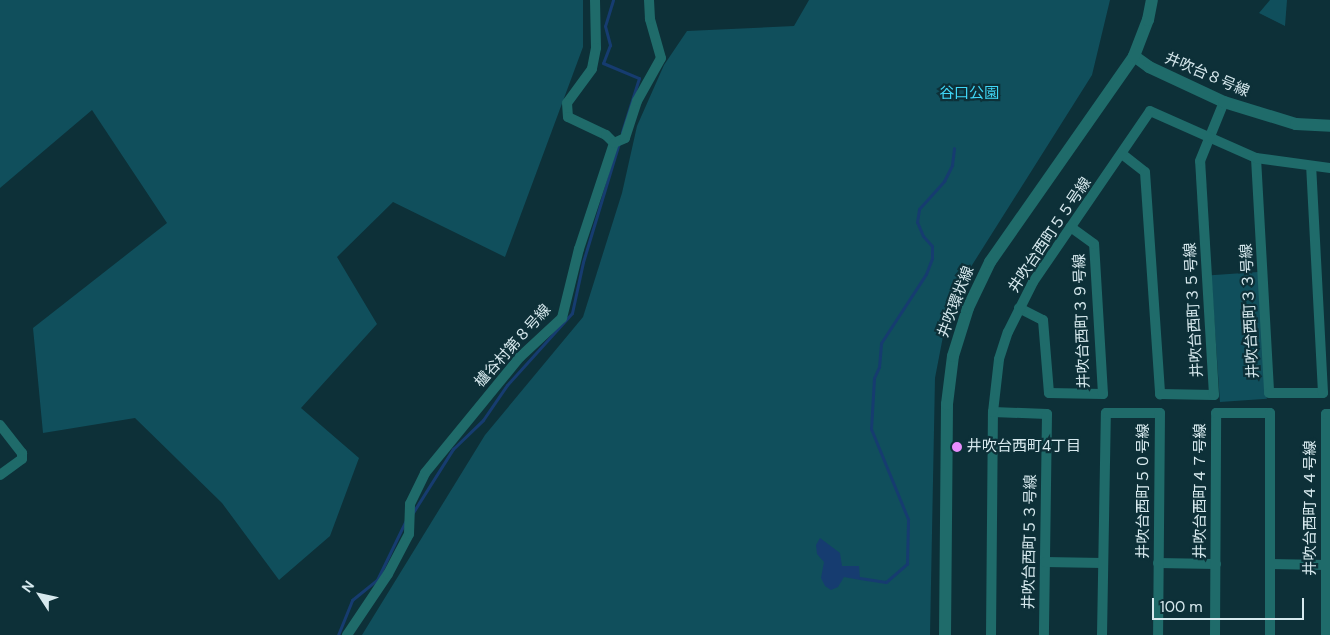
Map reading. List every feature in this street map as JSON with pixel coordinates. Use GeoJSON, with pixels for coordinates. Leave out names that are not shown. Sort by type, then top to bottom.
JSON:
{"type":"FeatureCollection","features":[{"type":"Feature","properties":{"kind":"street"},"geometry":{"type":"LineString","coordinates":[[595,0],[596,48],[592,69],[567,103],[568,117],[618,141]]}},
{"type":"Feature","properties":{"kind":"street","name":"櫨谷村第８号線"},"geometry":{"type":"LineString","coordinates":[[348,635],[388,574],[409,534],[410,516],[425,473],[520,357],[562,318],[579,249],[618,141],[661,58],[650,19],[649,0]]}},
{"type":"Feature","properties":{"kind":"street","name":"井吹環状線"},"geometry":{"type":"LineString","coordinates":[[945,635],[947,404],[953,356],[968,308],[990,262],[1134,56],[1152,0]]}},
{"type":"Feature","properties":{"kind":"street","name":"井吹台８号線"},"geometry":{"type":"LineString","coordinates":[[1134,56],[1149,67],[1224,102],[1296,124],[1330,126]]}},
{"type":"Feature","properties":{"kind":"street","name":"井吹台西町３５号線"},"geometry":{"type":"LineString","coordinates":[[1122,154],[1145,172],[1160,394],[1214,394],[1200,160],[1224,102]]}},
{"type":"Feature","properties":{"kind":"street","name":"井吹台西町５５号線"},"geometry":{"type":"LineString","coordinates":[[991,635],[993,412],[999,359],[1019,308],[1071,227],[1150,111],[1208,140],[1256,158],[1312,168],[1330,168]]}},
{"type":"Feature","properties":{"kind":"street","name":"井吹台西町３３号線"},"geometry":{"type":"LineString","coordinates":[[1256,158],[1269,393],[1323,394],[1312,168]]}},
{"type":"Feature","properties":{"kind":"street","name":"井吹台西町３９号線"},"geometry":{"type":"LineString","coordinates":[[1019,308],[1043,320],[1049,393],[1103,394],[1094,244],[1071,227]]}},
{"type":"Feature","properties":{"kind":"street","name":"井吹台西町５３号線"},"geometry":{"type":"LineString","coordinates":[[993,412],[1047,414],[1044,635]]}},
{"type":"Feature","properties":{"kind":"street","name":"井吹台西町４７号線"},"geometry":{"type":"LineString","coordinates":[[1215,635],[1216,412],[1270,413],[1270,635]]}},
{"type":"Feature","properties":{"kind":"street","name":"井吹台西町５０号線"},"geometry":{"type":"LineString","coordinates":[[1102,635],[1106,413],[1160,413],[1158,635]]}},
{"type":"Feature","properties":{"kind":"street","name":"井吹台西町４４号線"},"geometry":{"type":"LineString","coordinates":[[1326,635],[1326,414],[1330,414]]}},
{"type":"Feature","properties":{"kind":"street"},"geometry":{"type":"LineString","coordinates":[[0,426],[22,453],[22,459],[0,475]]}},
{"type":"Feature","properties":{"kind":"street"},"geometry":{"type":"LineString","coordinates":[[1045,562],[1103,563]]}},
{"type":"Feature","properties":{"kind":"street"},"geometry":{"type":"LineString","coordinates":[[1158,563],[1216,564]]}},
{"type":"Feature","properties":{"kind":"street"},"geometry":{"type":"LineString","coordinates":[[1270,564],[1326,565]]}},
{"type":"Feature","properties":{"kind":"green space"},"geometry":{"type":"Polygon","coordinates":[[[0,0],[583,0],[583,47],[505,257],[393,202],[337,257],[377,324],[301,408],[359,458],[330,536],[279,580],[222,503],[135,418],[43,433],[33,328],[167,223],[92,110],[0,188],[0,0]]]}},
{"type":"Feature","properties":{"kind":"green space","name":"谷口公園"},"geometry":{"type":"Polygon","coordinates":[[[809,0],[1110,0],[1092,75],[950,300],[935,378],[930,635],[362,635],[485,435],[583,317],[622,193],[637,126],[664,65],[687,31],[794,26],[809,0]]]}},
{"type":"Feature","properties":{"kind":"green space"},"geometry":{"type":"Polygon","coordinates":[[[1270,0],[1287,0],[1285,26],[1259,13],[1270,0]]]}},
{"type":"Feature","properties":{"kind":"green space"},"geometry":{"type":"Polygon","coordinates":[[[1258,272],[1267,399],[1220,402],[1211,275],[1258,272]]]}},
{"type":"Feature","properties":{"kind":"water"},"geometry":{"type":"Polygon","coordinates":[[[820,538],[840,553],[842,566],[859,566],[860,580],[844,577],[838,587],[831,590],[825,586],[821,578],[824,562],[817,554],[816,545],[820,538]]]}},
{"type":"Feature","properties":{"kind":"waterway"},"geometry":{"type":"LineString","coordinates":[[613,0],[605,26],[610,45],[603,63],[639,78],[622,132]]}},
{"type":"Feature","properties":{"kind":"waterway"},"geometry":{"type":"LineString","coordinates":[[412,514],[453,449],[483,420],[507,385],[572,313],[583,262],[619,143]]}},
{"type":"Feature","properties":{"kind":"waterway"},"geometry":{"type":"LineString","coordinates":[[860,578],[886,582],[907,564],[908,519],[871,429],[874,378],[879,367],[881,343],[926,274],[932,258],[932,246],[923,236],[917,222],[919,209],[944,181],[952,165],[954,148]]}},
{"type":"Feature","properties":{"kind":"waterway"},"geometry":{"type":"LineString","coordinates":[[338,635],[352,600],[377,580],[407,518]]}},
{"type":"Feature","properties":{"kind":"place","name":"井吹台西町4丁目"},"geometry":{"type":"Point","coordinates":[957,447]}}]}
